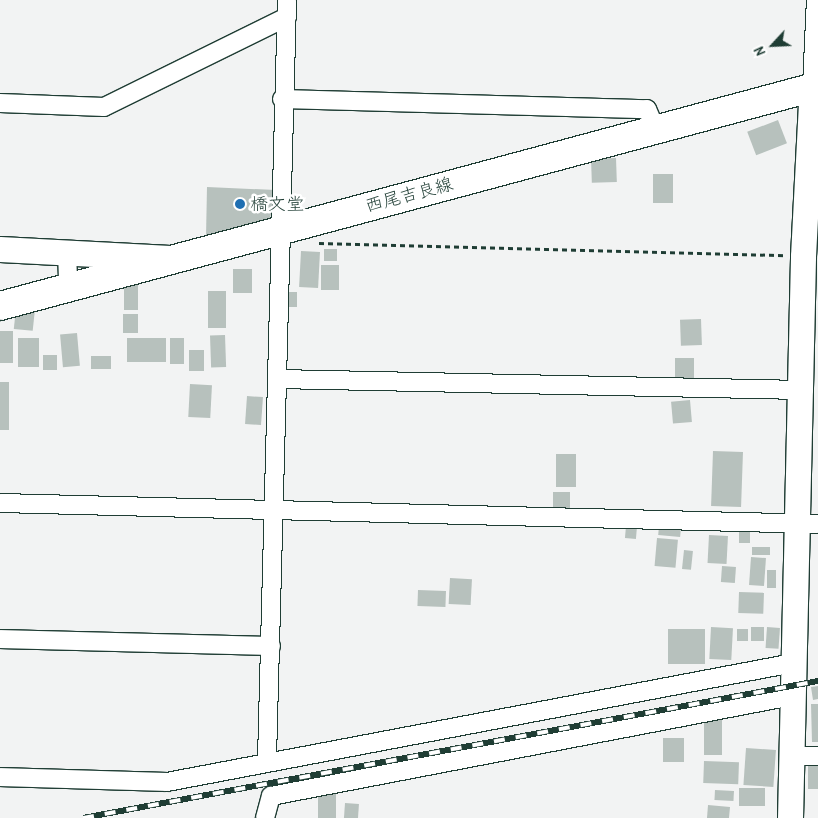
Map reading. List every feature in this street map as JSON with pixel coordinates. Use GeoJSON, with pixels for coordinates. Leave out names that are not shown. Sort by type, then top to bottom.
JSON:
{"type":"FeatureCollection","features":[{"type":"Feature","properties":{"kind":"main road","name":"西尾吉良線"},"geometry":{"type":"LineString","coordinates":[[0,306],[68,289],[170,258],[283,236],[655,128],[815,86]]}},
{"type":"Feature","properties":{"kind":"street"},"geometry":{"type":"LineString","coordinates":[[790,818],[793,663],[809,524],[804,390],[811,256],[816,0]]}},
{"type":"Feature","properties":{"kind":"street"},"geometry":{"type":"LineString","coordinates":[[268,759],[277,379],[283,236],[282,99],[287,8]]}},
{"type":"Feature","properties":{"kind":"street"},"geometry":{"type":"LineString","coordinates":[[0,103],[104,107],[287,8]]}},
{"type":"Feature","properties":{"kind":"street"},"geometry":{"type":"LineString","coordinates":[[282,99],[647,109],[655,128]]}},
{"type":"Feature","properties":{"kind":"street"},"geometry":{"type":"LineString","coordinates":[[0,249],[67,251],[170,258]]}},
{"type":"Feature","properties":{"kind":"street"},"geometry":{"type":"LineString","coordinates":[[67,251],[68,289]]}},
{"type":"Feature","properties":{"kind":"street"},"geometry":{"type":"LineString","coordinates":[[277,379],[804,390]]}},
{"type":"Feature","properties":{"kind":"street"},"geometry":{"type":"LineString","coordinates":[[0,503],[809,524]]}},
{"type":"Feature","properties":{"kind":"street"},"geometry":{"type":"LineString","coordinates":[[0,639],[271,646]]}},
{"type":"Feature","properties":{"kind":"street"},"geometry":{"type":"LineString","coordinates":[[0,777],[166,782],[268,759],[793,663]]}},
{"type":"Feature","properties":{"kind":"street"},"geometry":{"type":"LineString","coordinates":[[265,818],[271,796],[792,696]]}},
{"type":"Feature","properties":{"kind":"street"},"geometry":{"type":"LineString","coordinates":[[791,756],[818,756]]}},
{"type":"Feature","properties":{"kind":"path"},"geometry":{"type":"LineString","coordinates":[[283,236],[811,256]]}},
{"type":"Feature","properties":{"kind":"building"},"geometry":{"type":"Polygon","coordinates":[[[778,120],[787,143],[756,155],[747,132],[778,120]]]}},
{"type":"Feature","properties":{"kind":"building"},"geometry":{"type":"Polygon","coordinates":[[[616,158],[617,182],[592,183],[591,159],[616,158]]]}},
{"type":"Feature","properties":{"kind":"building"},"geometry":{"type":"Polygon","coordinates":[[[653,174],[673,174],[673,203],[653,203],[653,174]]]}},
{"type":"Feature","properties":{"kind":"building","name":"橋文堂"},"geometry":{"type":"Polygon","coordinates":[[[207,187],[276,190],[270,218],[206,237],[207,187]]]}},
{"type":"Feature","properties":{"kind":"building"},"geometry":{"type":"Polygon","coordinates":[[[324,249],[337,249],[337,261],[324,261],[324,249]]]}},
{"type":"Feature","properties":{"kind":"building"},"geometry":{"type":"Polygon","coordinates":[[[301,251],[320,252],[318,288],[299,287],[301,251]]]}},
{"type":"Feature","properties":{"kind":"building"},"geometry":{"type":"Polygon","coordinates":[[[321,265],[339,265],[339,290],[321,290],[321,265]]]}},
{"type":"Feature","properties":{"kind":"building"},"geometry":{"type":"Polygon","coordinates":[[[233,269],[252,269],[252,293],[233,293],[233,269]]]}},
{"type":"Feature","properties":{"kind":"building"},"geometry":{"type":"Polygon","coordinates":[[[124,283],[138,283],[138,310],[124,310],[124,283]]]}},
{"type":"Feature","properties":{"kind":"building"},"geometry":{"type":"Polygon","coordinates":[[[208,291],[226,291],[226,328],[208,328],[208,291]]]}},
{"type":"Feature","properties":{"kind":"building"},"geometry":{"type":"Polygon","coordinates":[[[286,292],[297,292],[297,307],[286,307],[286,292]]]}},
{"type":"Feature","properties":{"kind":"building"},"geometry":{"type":"Polygon","coordinates":[[[16,308],[35,310],[33,331],[14,329],[16,308]]]}},
{"type":"Feature","properties":{"kind":"building"},"geometry":{"type":"Polygon","coordinates":[[[123,314],[138,314],[138,333],[123,333],[123,314]]]}},
{"type":"Feature","properties":{"kind":"building"},"geometry":{"type":"Polygon","coordinates":[[[701,319],[702,345],[681,346],[680,320],[701,319]]]}},
{"type":"Feature","properties":{"kind":"building"},"geometry":{"type":"Polygon","coordinates":[[[0,331],[13,331],[13,363],[0,363],[0,331]]]}},
{"type":"Feature","properties":{"kind":"building"},"geometry":{"type":"Polygon","coordinates":[[[77,333],[80,366],[63,367],[60,334],[77,333]]]}},
{"type":"Feature","properties":{"kind":"building"},"geometry":{"type":"Polygon","coordinates":[[[225,335],[226,367],[211,368],[210,336],[225,335]]]}},
{"type":"Feature","properties":{"kind":"building"},"geometry":{"type":"Polygon","coordinates":[[[18,338],[39,338],[39,367],[18,367],[18,338]]]}},
{"type":"Feature","properties":{"kind":"building"},"geometry":{"type":"Polygon","coordinates":[[[127,338],[166,338],[166,362],[127,362],[127,338]]]}},
{"type":"Feature","properties":{"kind":"building"},"geometry":{"type":"Polygon","coordinates":[[[170,338],[184,338],[184,364],[170,364],[170,338]]]}},
{"type":"Feature","properties":{"kind":"building"},"geometry":{"type":"Polygon","coordinates":[[[189,350],[204,350],[204,371],[189,371],[189,350]]]}},
{"type":"Feature","properties":{"kind":"building"},"geometry":{"type":"Polygon","coordinates":[[[43,355],[57,355],[57,370],[43,370],[43,355]]]}},
{"type":"Feature","properties":{"kind":"building"},"geometry":{"type":"Polygon","coordinates":[[[91,356],[111,356],[111,369],[91,369],[91,356]]]}},
{"type":"Feature","properties":{"kind":"building"},"geometry":{"type":"Polygon","coordinates":[[[675,358],[694,358],[694,381],[675,381],[675,358]]]}},
{"type":"Feature","properties":{"kind":"building"},"geometry":{"type":"Polygon","coordinates":[[[0,382],[9,382],[9,430],[0,430],[0,382]]]}},
{"type":"Feature","properties":{"kind":"building"},"geometry":{"type":"Polygon","coordinates":[[[190,384],[212,385],[210,418],[188,417],[190,384]]]}},
{"type":"Feature","properties":{"kind":"building"},"geometry":{"type":"Polygon","coordinates":[[[247,396],[263,397],[261,425],[245,424],[247,396]]]}},
{"type":"Feature","properties":{"kind":"building"},"geometry":{"type":"Polygon","coordinates":[[[690,400],[692,422],[673,424],[671,402],[690,400]]]}},
{"type":"Feature","properties":{"kind":"building"},"geometry":{"type":"Polygon","coordinates":[[[713,451],[743,452],[741,507],[711,506],[713,451]]]}},
{"type":"Feature","properties":{"kind":"building"},"geometry":{"type":"Polygon","coordinates":[[[556,454],[576,454],[576,487],[556,487],[556,454]]]}},
{"type":"Feature","properties":{"kind":"building"},"geometry":{"type":"Polygon","coordinates":[[[553,492],[570,492],[570,509],[553,509],[553,492]]]}},
{"type":"Feature","properties":{"kind":"building"},"geometry":{"type":"Polygon","coordinates":[[[626,526],[637,527],[636,539],[625,538],[626,526]]]}},
{"type":"Feature","properties":{"kind":"building"},"geometry":{"type":"Polygon","coordinates":[[[659,526],[681,528],[680,537],[658,535],[659,526]]]}},
{"type":"Feature","properties":{"kind":"building"},"geometry":{"type":"Polygon","coordinates":[[[739,531],[750,531],[750,543],[739,543],[739,531]]]}},
{"type":"Feature","properties":{"kind":"building"},"geometry":{"type":"Polygon","coordinates":[[[709,535],[728,536],[727,564],[708,563],[709,535]]]}},
{"type":"Feature","properties":{"kind":"building"},"geometry":{"type":"Polygon","coordinates":[[[657,538],[678,540],[675,568],[655,566],[657,538]]]}},
{"type":"Feature","properties":{"kind":"building"},"geometry":{"type":"Polygon","coordinates":[[[752,547],[770,547],[770,555],[752,555],[752,547]]]}},
{"type":"Feature","properties":{"kind":"building"},"geometry":{"type":"Polygon","coordinates":[[[684,550],[693,551],[691,570],[682,569],[684,550]]]}},
{"type":"Feature","properties":{"kind":"building"},"geometry":{"type":"Polygon","coordinates":[[[751,557],[766,558],[764,586],[749,585],[751,557]]]}},
{"type":"Feature","properties":{"kind":"building"},"geometry":{"type":"Polygon","coordinates":[[[722,566],[736,567],[735,583],[721,582],[722,566]]]}},
{"type":"Feature","properties":{"kind":"building"},"geometry":{"type":"Polygon","coordinates":[[[767,570],[776,570],[776,588],[767,588],[767,570]]]}},
{"type":"Feature","properties":{"kind":"building"},"geometry":{"type":"Polygon","coordinates":[[[450,578],[472,579],[471,605],[449,604],[450,578]]]}},
{"type":"Feature","properties":{"kind":"building"},"geometry":{"type":"Polygon","coordinates":[[[418,590],[446,591],[445,607],[417,606],[418,590]]]}},
{"type":"Feature","properties":{"kind":"building"},"geometry":{"type":"Polygon","coordinates":[[[739,592],[764,593],[763,614],[738,613],[739,592]]]}},
{"type":"Feature","properties":{"kind":"building"},"geometry":{"type":"Polygon","coordinates":[[[711,627],[733,628],[731,660],[709,659],[711,627]]]}},
{"type":"Feature","properties":{"kind":"building"},"geometry":{"type":"Polygon","coordinates":[[[751,627],[764,627],[764,641],[751,641],[751,627]]]}},
{"type":"Feature","properties":{"kind":"building"},"geometry":{"type":"Polygon","coordinates":[[[767,627],[780,628],[779,649],[766,648],[767,627]]]}},
{"type":"Feature","properties":{"kind":"building"},"geometry":{"type":"Polygon","coordinates":[[[668,629],[705,629],[705,664],[668,664],[668,629]]]}},
{"type":"Feature","properties":{"kind":"building"},"geometry":{"type":"Polygon","coordinates":[[[737,629],[748,629],[748,641],[737,641],[737,629]]]}},
{"type":"Feature","properties":{"kind":"building"},"geometry":{"type":"Polygon","coordinates":[[[818,686],[818,699],[813,700],[811,687],[818,686]]]}},
{"type":"Feature","properties":{"kind":"building"},"geometry":{"type":"Polygon","coordinates":[[[811,704],[818,704],[818,742],[812,742],[811,704]]]}},
{"type":"Feature","properties":{"kind":"building"},"geometry":{"type":"Polygon","coordinates":[[[704,719],[722,719],[722,755],[704,755],[704,719]]]}},
{"type":"Feature","properties":{"kind":"building"},"geometry":{"type":"Polygon","coordinates":[[[663,738],[684,738],[684,762],[663,762],[663,738]]]}},
{"type":"Feature","properties":{"kind":"building"},"geometry":{"type":"Polygon","coordinates":[[[746,748],[776,750],[773,787],[743,785],[746,748]]]}},
{"type":"Feature","properties":{"kind":"building"},"geometry":{"type":"Polygon","coordinates":[[[704,761],[739,762],[738,784],[703,783],[704,761]]]}},
{"type":"Feature","properties":{"kind":"building"},"geometry":{"type":"Polygon","coordinates":[[[808,763],[818,763],[818,789],[808,789],[808,763]]]}},
{"type":"Feature","properties":{"kind":"building"},"geometry":{"type":"Polygon","coordinates":[[[739,788],[765,788],[765,806],[739,806],[739,788]]]}},
{"type":"Feature","properties":{"kind":"building"},"geometry":{"type":"Polygon","coordinates":[[[715,790],[734,791],[733,801],[714,800],[715,790]]]}},
{"type":"Feature","properties":{"kind":"building"},"geometry":{"type":"Polygon","coordinates":[[[318,794],[336,794],[336,818],[318,818],[318,794]]]}},
{"type":"Feature","properties":{"kind":"building"},"geometry":{"type":"Polygon","coordinates":[[[345,803],[359,804],[358,818],[344,818],[345,803]]]}},
{"type":"Feature","properties":{"kind":"building"},"geometry":{"type":"Polygon","coordinates":[[[708,805],[730,807],[729,818],[707,818],[708,805]]]}},
{"type":"Feature","properties":{"kind":"railway"},"geometry":{"type":"LineString","coordinates":[[83,818],[818,681]]}},
{"type":"Feature","properties":{"kind":"place","name":"橋文堂"},"geometry":{"type":"Point","coordinates":[240,204]}}]}
